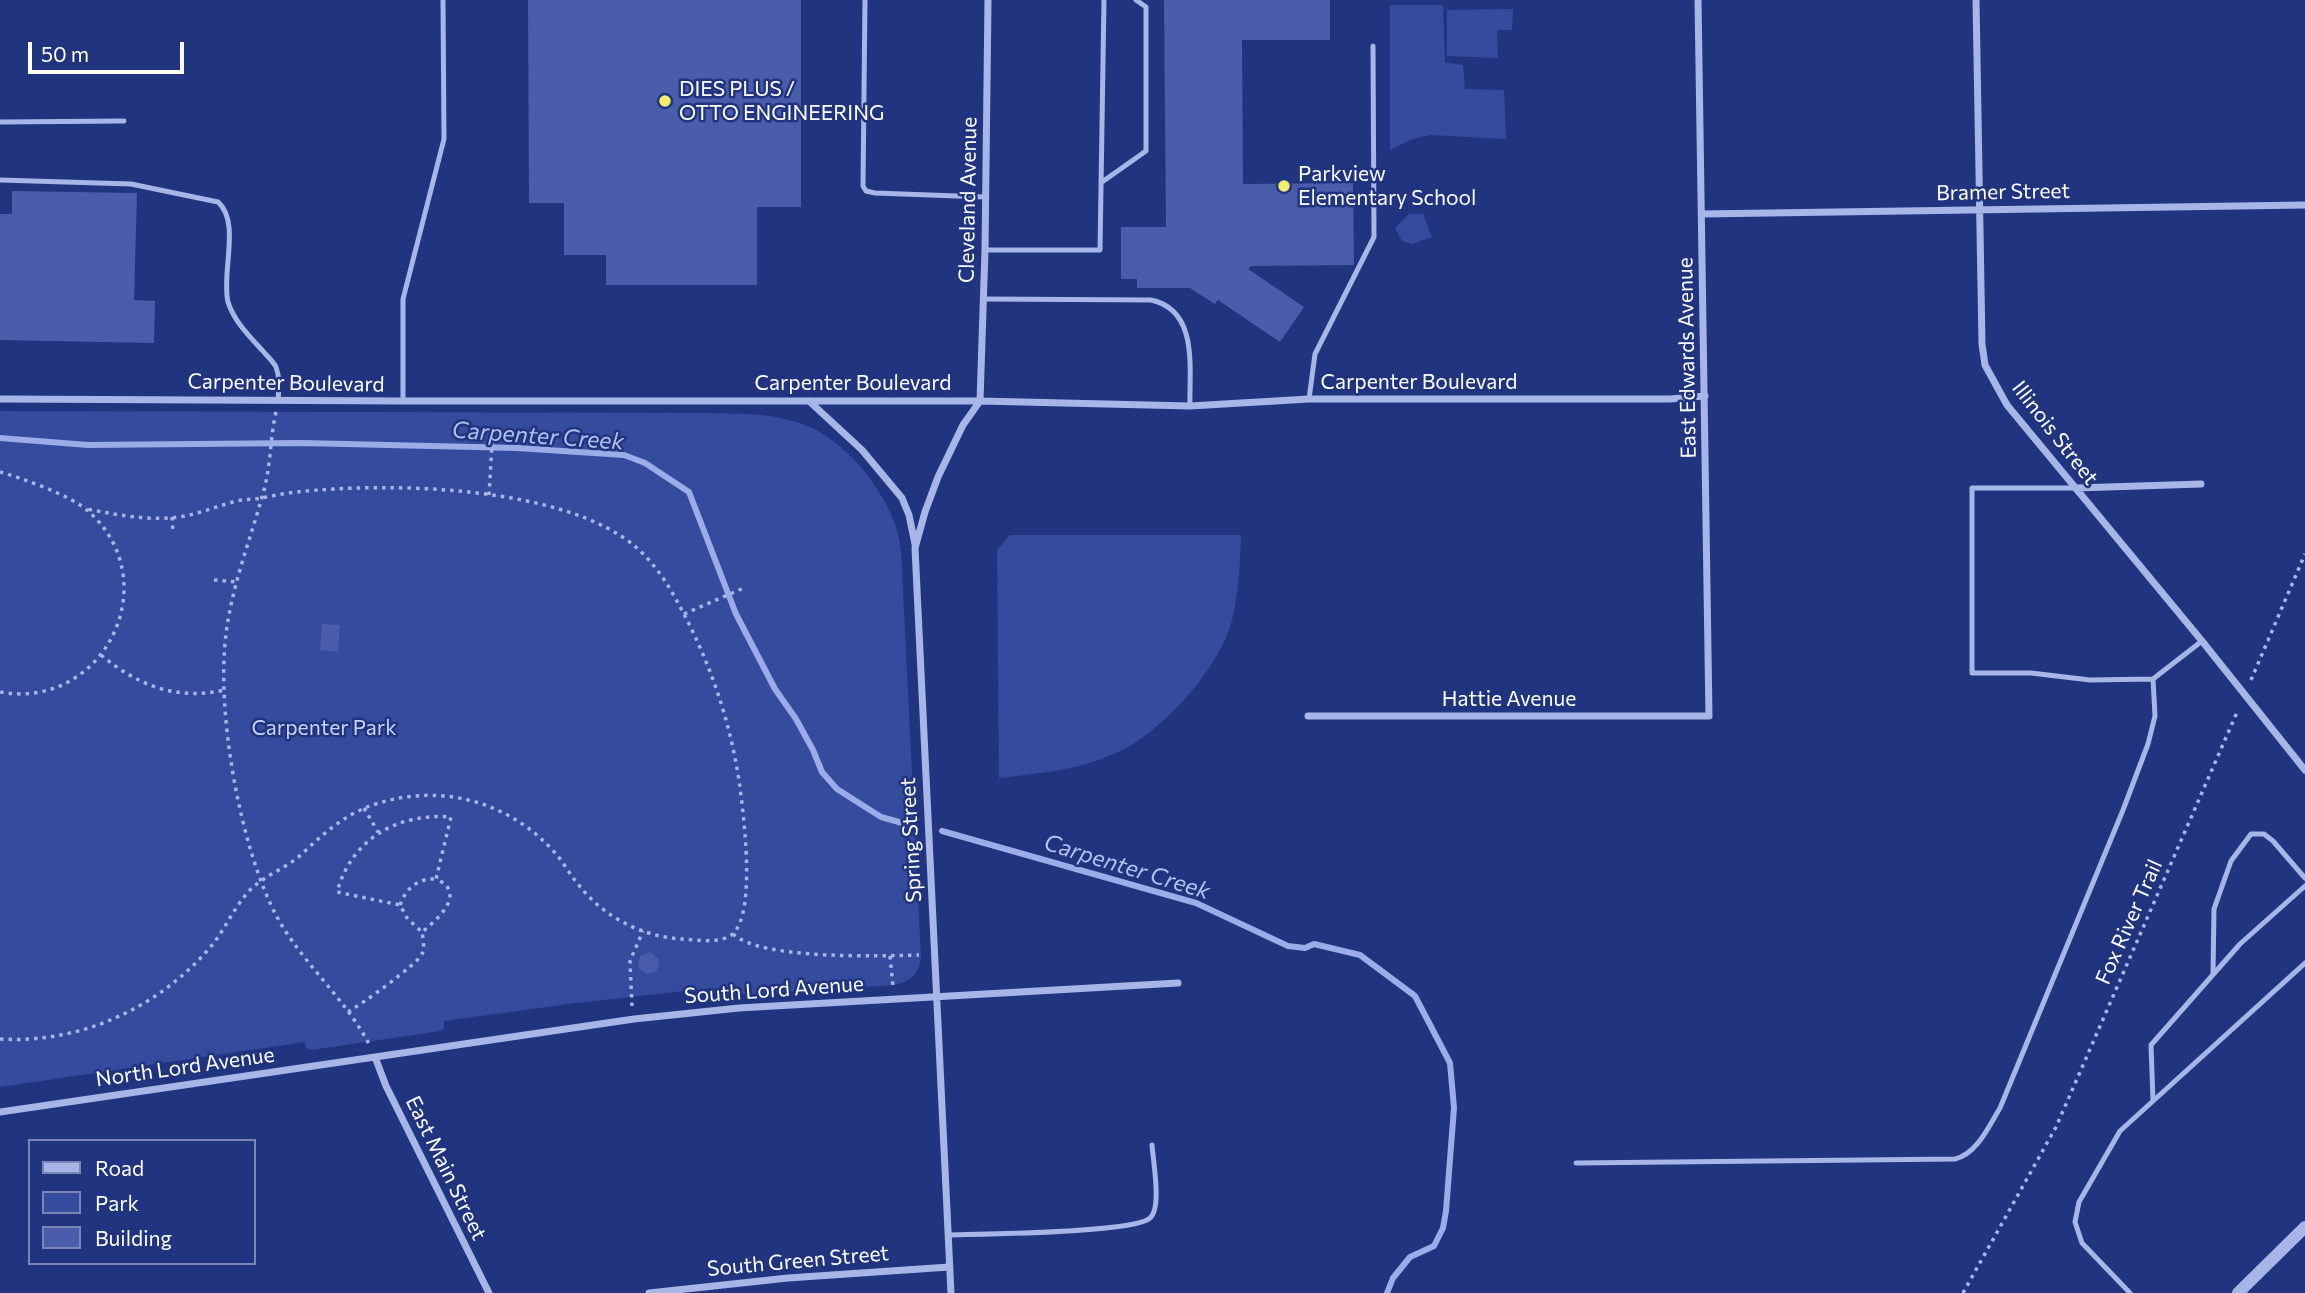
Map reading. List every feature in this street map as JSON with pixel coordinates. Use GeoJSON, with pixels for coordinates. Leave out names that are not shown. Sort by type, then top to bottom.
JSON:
{"type":"FeatureCollection","features":[{"type":"Feature","properties":{"kind":"street","name":"Cleveland Avenue"},"geometry":{"type":"LineString","coordinates":[[980,401],[989,0]]}},
{"type":"Feature","properties":{"kind":"street","name":"East Edwards Avenue"},"geometry":{"type":"LineString","coordinates":[[1698,0],[1709,716]]}},
{"type":"Feature","properties":{"kind":"street","name":"Illinois Street"},"geometry":{"type":"LineString","coordinates":[[1976,0],[1982,344],[1985,365],[2007,405],[2305,770]]}},
{"type":"Feature","properties":{"kind":"street","name":"Bramer Street"},"geometry":{"type":"LineString","coordinates":[[1702,214],[2305,205]]}},
{"type":"Feature","properties":{"kind":"street","name":"Carpenter Boulevard"},"geometry":{"type":"LineString","coordinates":[[0,398],[980,401],[1190,406],[1309,399],[1670,399],[1704,396]]}},
{"type":"Feature","properties":{"kind":"street"},"geometry":{"type":"LineString","coordinates":[[809,401],[862,450],[902,498],[909,515],[915,548]]}},
{"type":"Feature","properties":{"kind":"street","name":"Spring Street"},"geometry":{"type":"LineString","coordinates":[[951,1293],[915,548],[938,477],[963,425],[980,401]]}},
{"type":"Feature","properties":{"kind":"street"},"geometry":{"type":"LineString","coordinates":[[2076,488],[2201,484]]}},
{"type":"Feature","properties":{"kind":"street","name":"Hattie Avenue"},"geometry":{"type":"LineString","coordinates":[[1308,716],[1709,716]]}},
{"type":"Feature","properties":{"kind":"street","name":"South Lord Avenue"},"geometry":{"type":"LineString","coordinates":[[375,1057],[713,1010],[1178,982]]}},
{"type":"Feature","properties":{"kind":"street","name":"North Lord Avenue"},"geometry":{"type":"LineString","coordinates":[[0,1112],[375,1057]]}},
{"type":"Feature","properties":{"kind":"street","name":"East Main Street"},"geometry":{"type":"LineString","coordinates":[[375,1057],[386,1086],[489,1293]]}},
{"type":"Feature","properties":{"kind":"street"},"geometry":{"type":"LineString","coordinates":[[2238,1293],[2305,1227]]}},
{"type":"Feature","properties":{"kind":"street","name":"South Green Street"},"geometry":{"type":"LineString","coordinates":[[649,1293],[788,1278],[950,1267]]}},
{"type":"Feature","properties":{"kind":"lane"},"geometry":{"type":"LineString","coordinates":[[403,401],[403,299],[444,139],[443,0]]}},
{"type":"Feature","properties":{"kind":"lane"},"geometry":{"type":"LineString","coordinates":[[865,0],[863,186],[866,191],[985,197]]}},
{"type":"Feature","properties":{"kind":"lane"},"geometry":{"type":"LineString","coordinates":[[985,250],[1100,250],[1104,0]]}},
{"type":"Feature","properties":{"kind":"lane"},"geometry":{"type":"LineString","coordinates":[[1101,182],[1146,151],[1146,7],[1136,0]]}},
{"type":"Feature","properties":{"kind":"lane"},"geometry":{"type":"LineString","coordinates":[[1309,399],[1315,354],[1374,237],[1373,46]]}},
{"type":"Feature","properties":{"kind":"lane"},"geometry":{"type":"LineString","coordinates":[[0,122],[124,121]]}},
{"type":"Feature","properties":{"kind":"lane"},"geometry":{"type":"LineString","coordinates":[[0,180],[131,184],[218,202],[224,207],[229,222],[226,293],[230,309],[243,330],[275,364],[279,380],[278,400]]}},
{"type":"Feature","properties":{"kind":"lane"},"geometry":{"type":"LineString","coordinates":[[984,299],[1151,300],[1170,307],[1180,317],[1187,333],[1190,406]]}},
{"type":"Feature","properties":{"kind":"lane"},"geometry":{"type":"LineString","coordinates":[[2076,488],[1972,488],[1972,673],[2031,673],[2090,680],[2153,679],[2202,641]]}},
{"type":"Feature","properties":{"kind":"lane"},"geometry":{"type":"LineString","coordinates":[[1576,1163],[1955,1159],[1968,1152],[2000,1108],[2123,810],[2148,744],[2155,716],[2153,679]]}},
{"type":"Feature","properties":{"kind":"lane"},"geometry":{"type":"LineString","coordinates":[[2213,974],[2214,909],[2231,861],[2251,834],[2264,834],[2273,841],[2305,878]]}},
{"type":"Feature","properties":{"kind":"lane"},"geometry":{"type":"LineString","coordinates":[[2153,1101],[2151,1045],[2240,944],[2305,886]]}},
{"type":"Feature","properties":{"kind":"lane"},"geometry":{"type":"LineString","coordinates":[[2130,1293],[2082,1243],[2075,1222],[2079,1202],[2120,1131],[2305,963]]}},
{"type":"Feature","properties":{"kind":"lane"},"geometry":{"type":"LineString","coordinates":[[948,1235],[1104,1228],[1149,1220],[1155,1211],[1156,1201],[1152,1145]]}},
{"type":"Feature","properties":{"kind":"path"},"geometry":{"type":"LineString","coordinates":[[489,495],[493,429]]}},
{"type":"Feature","properties":{"kind":"path"},"geometry":{"type":"LineString","coordinates":[[272,432],[271,451],[261,498],[226,632],[224,690],[239,798],[260,881],[278,919],[348,1012],[375,1057]]}},
{"type":"Feature","properties":{"kind":"path"},"geometry":{"type":"LineString","coordinates":[[0,472],[43,488],[87,509],[134,517],[172,517],[211,509],[233,501],[300,492],[416,488],[489,495],[574,513],[612,531],[638,549],[665,581],[684,614],[718,693],[728,724],[739,782],[744,829],[745,897],[742,920],[733,934],[726,938],[670,939],[643,931],[602,909],[578,885],[541,838],[503,812],[471,800],[433,794],[407,796],[364,808],[332,826],[291,862],[260,881],[246,894],[201,957],[178,979],[146,1002],[110,1020],[64,1035],[35,1039],[0,1039]]}},
{"type":"Feature","properties":{"kind":"path"},"geometry":{"type":"LineString","coordinates":[[0,692],[31,695],[62,686],[80,677],[101,655],[118,627],[123,607],[123,580],[113,544],[87,509]]}},
{"type":"Feature","properties":{"kind":"path"},"geometry":{"type":"LineString","coordinates":[[172,517],[173,533]]}},
{"type":"Feature","properties":{"kind":"path","name":"Fox River Trail"},"geometry":{"type":"LineString","coordinates":[[1963,1293],[2056,1127],[2305,554]]}},
{"type":"Feature","properties":{"kind":"path"},"geometry":{"type":"LineString","coordinates":[[214,580],[237,582]]}},
{"type":"Feature","properties":{"kind":"path"},"geometry":{"type":"LineString","coordinates":[[684,614],[746,587]]}},
{"type":"Feature","properties":{"kind":"path"},"geometry":{"type":"LineString","coordinates":[[101,655],[132,679],[162,690],[192,694],[224,690]]}},
{"type":"Feature","properties":{"kind":"path"},"geometry":{"type":"LineString","coordinates":[[364,808],[379,832]]}},
{"type":"Feature","properties":{"kind":"path"},"geometry":{"type":"LineString","coordinates":[[400,905],[337,892],[353,859],[379,832],[414,818],[451,817],[436,879]]}},
{"type":"Feature","properties":{"kind":"path"},"geometry":{"type":"LineString","coordinates":[[348,1012],[367,1001],[420,958],[423,950],[422,932],[407,918],[400,905],[404,894],[415,883],[436,879],[442,881],[446,888],[449,902],[443,914],[422,932]]}},
{"type":"Feature","properties":{"kind":"path"},"geometry":{"type":"LineString","coordinates":[[634,1019],[631,955],[643,931]]}},
{"type":"Feature","properties":{"kind":"path"},"geometry":{"type":"LineString","coordinates":[[733,934],[750,944],[782,952],[919,955]]}},
{"type":"Feature","properties":{"kind":"path"},"geometry":{"type":"LineString","coordinates":[[890,956],[894,999]]}},
{"type":"Feature","properties":{"kind":"green space"},"geometry":{"type":"Polygon","coordinates":[[[1390,5],[1443,5],[1445,62],[1463,65],[1465,89],[1504,90],[1506,139],[1430,135],[1412,139],[1390,150],[1390,5]]]}},
{"type":"Feature","properties":{"kind":"green space"},"geometry":{"type":"Polygon","coordinates":[[[1513,9],[1512,30],[1497,30],[1498,58],[1447,56],[1447,10],[1513,9]]]}},
{"type":"Feature","properties":{"kind":"green space"},"geometry":{"type":"Polygon","coordinates":[[[1409,214],[1423,214],[1432,237],[1412,244],[1402,241],[1395,228],[1409,214]]]}},
{"type":"Feature","properties":{"kind":"green space","name":"Carpenter Park"},"geometry":{"type":"Polygon","coordinates":[[[0,411],[711,413],[783,419],[821,433],[847,452],[869,477],[887,505],[901,550],[921,958],[916,972],[896,985],[714,996],[711,988],[576,1003],[444,1021],[444,1029],[440,1031],[311,1050],[306,1048],[305,1042],[0,1087],[0,411]]]}},
{"type":"Feature","properties":{"kind":"green space"},"geometry":{"type":"Polygon","coordinates":[[[1010,535],[1241,535],[1240,567],[1232,620],[1226,638],[1206,673],[1163,721],[1133,744],[1099,760],[1062,769],[999,778],[997,550],[1010,535]]]}},
{"type":"Feature","properties":{"kind":"building","name":"DIES PLUS / OTTO ENGINEERING"},"geometry":{"type":"Polygon","coordinates":[[[528,0],[801,0],[801,207],[757,207],[757,285],[606,285],[606,255],[564,255],[564,203],[529,203],[528,0]]]}},
{"type":"Feature","properties":{"kind":"building"},"geometry":{"type":"Polygon","coordinates":[[[1164,0],[1330,0],[1330,40],[1242,40],[1243,184],[1353,183],[1354,265],[1251,266],[1248,269],[1304,307],[1280,342],[1218,300],[1215,304],[1190,288],[1137,288],[1137,279],[1121,279],[1121,227],[1166,227],[1164,0]]]}},
{"type":"Feature","properties":{"kind":"building"},"geometry":{"type":"Polygon","coordinates":[[[12,191],[137,193],[134,300],[155,301],[154,343],[0,340],[0,214],[12,214],[12,191]]]}},
{"type":"Feature","properties":{"kind":"building"},"geometry":{"type":"Polygon","coordinates":[[[322,624],[340,625],[338,652],[320,650],[322,624]]]}},
{"type":"Feature","properties":{"kind":"building"},"geometry":{"type":"Polygon","coordinates":[[[650,952],[659,960],[657,971],[647,974],[638,967],[640,956],[650,952]]]}},
{"type":"Feature","properties":{"kind":"waterway","name":"Carpenter Creek"},"geometry":{"type":"LineString","coordinates":[[0,438],[88,445],[302,443],[517,448],[624,455],[645,463],[689,492],[736,614],[775,689],[813,750],[822,772],[837,789],[881,817],[913,826]]}},
{"type":"Feature","properties":{"kind":"waterway","name":"Carpenter Creek"},"geometry":{"type":"LineString","coordinates":[[942,831],[1196,903],[1288,946],[1305,948],[1314,944],[1360,955],[1415,996],[1450,1063],[1454,1108],[1446,1211],[1443,1228],[1434,1246],[1410,1257],[1393,1278],[1387,1293]]}},
{"type":"Feature","properties":{"kind":"place","name":"DIES PLUS / OTTO ENGINEERING"},"geometry":{"type":"Point","coordinates":[665,101]}},
{"type":"Feature","properties":{"kind":"place","name":"Parkview Elementary School"},"geometry":{"type":"Point","coordinates":[1284,186]}}]}
